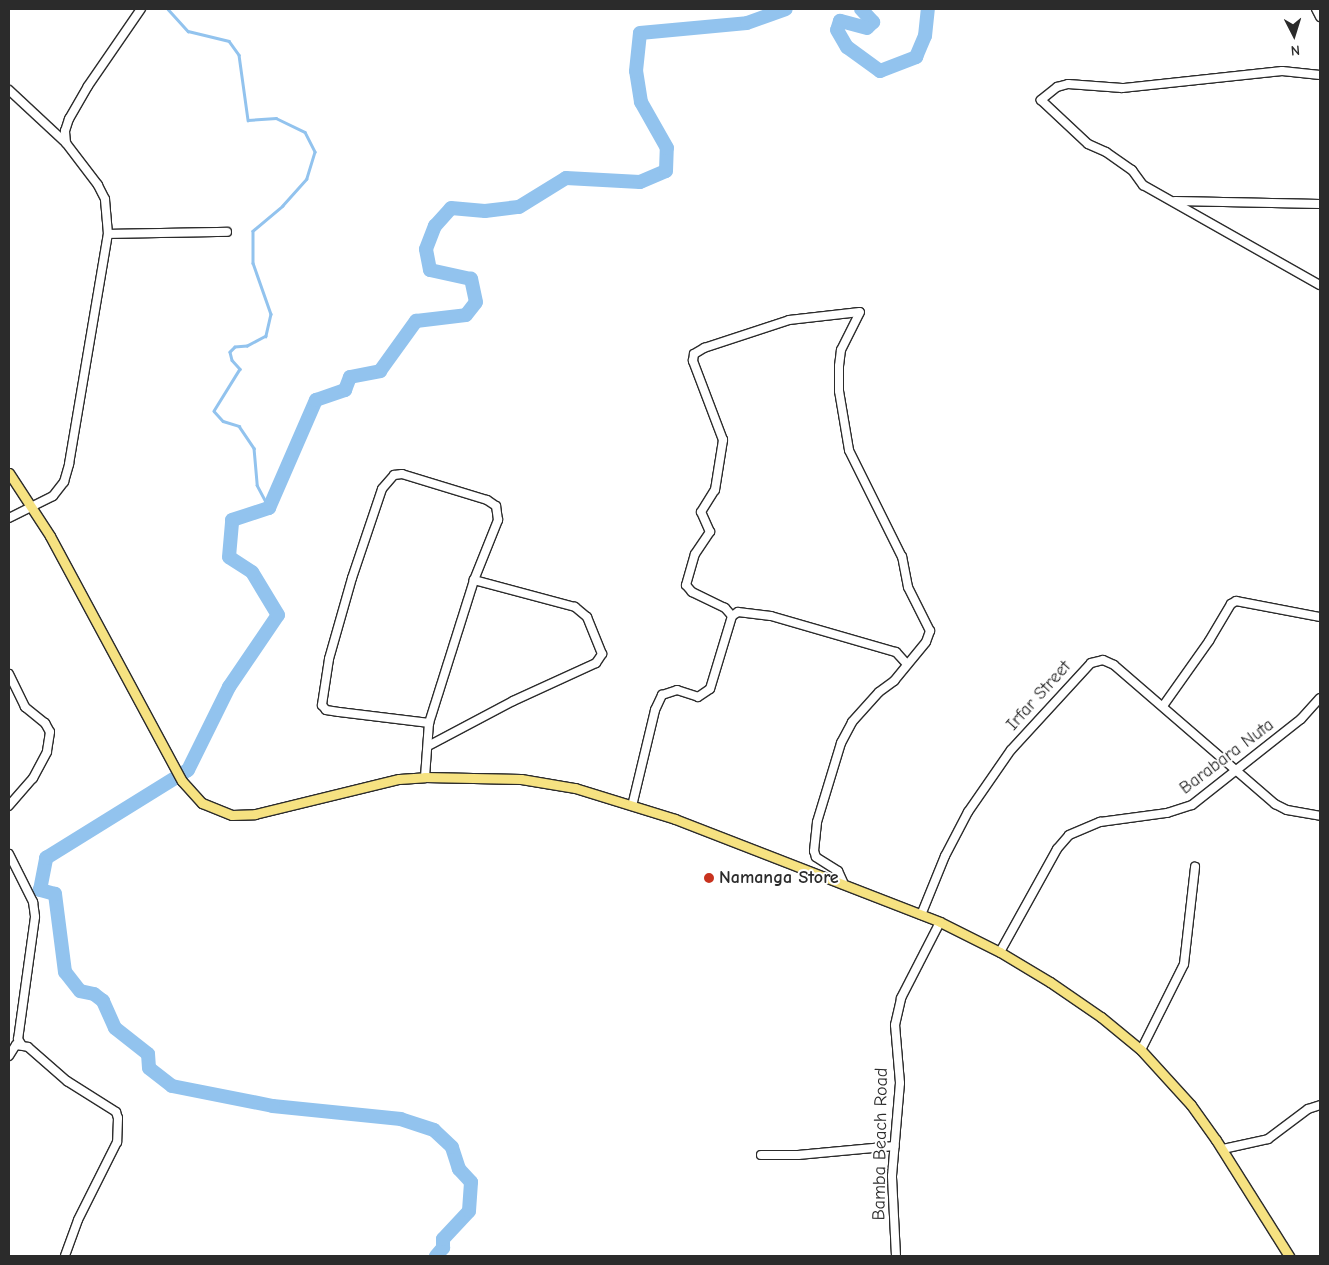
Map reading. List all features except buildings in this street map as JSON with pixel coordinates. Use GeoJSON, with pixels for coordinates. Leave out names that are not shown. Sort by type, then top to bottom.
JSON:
{"type":"FeatureCollection","features":[{"type":"Feature","properties":{"kind":"main road"},"geometry":{"type":"LineString","coordinates":[[9,473],[33,508],[182,781],[189,792],[215,811],[247,814],[400,779],[425,777],[521,779],[575,788],[632,806],[843,882],[940,922],[1000,952],[1074,998],[1141,1050],[1191,1105],[1223,1150],[1289,1256]]}},
{"type":"Feature","properties":{"kind":"street"},"geometry":{"type":"LineString","coordinates":[[66,143],[68,119],[141,9]]}},
{"type":"Feature","properties":{"kind":"street"},"geometry":{"type":"LineString","coordinates":[[1316,9],[1320,18]]}},
{"type":"Feature","properties":{"kind":"street"},"geometry":{"type":"LineString","coordinates":[[1320,75],[1282,72],[1122,88],[1068,84],[1057,87],[1041,100],[1088,144],[1106,152],[1132,170],[1143,185],[1320,284]]}},
{"type":"Feature","properties":{"kind":"street"},"geometry":{"type":"LineString","coordinates":[[9,90],[66,143],[98,185],[108,212],[108,234],[64,482],[46,503],[9,518]]}},
{"type":"Feature","properties":{"kind":"street"},"geometry":{"type":"LineString","coordinates":[[1174,201],[1320,204]]}},
{"type":"Feature","properties":{"kind":"street"},"geometry":{"type":"LineString","coordinates":[[108,234],[227,232]]}},
{"type":"Feature","properties":{"kind":"street"},"geometry":{"type":"LineString","coordinates":[[732,616],[725,608],[692,592],[686,585],[695,554],[710,532],[701,512],[715,490],[722,440],[693,361],[694,354],[704,348],[789,320],[860,312],[841,350],[839,391],[849,450],[902,557],[908,587],[930,626],[926,642],[906,663],[894,681],[879,692],[852,722],[841,742],[817,822],[816,857],[838,871],[843,882]]}},
{"type":"Feature","properties":{"kind":"street"},"geometry":{"type":"LineString","coordinates":[[425,777],[430,745],[429,723],[474,580],[498,520],[496,506],[487,500],[402,474],[388,479],[352,578],[330,659],[322,705],[326,710],[429,723]]}},
{"type":"Feature","properties":{"kind":"street"},"geometry":{"type":"LineString","coordinates":[[430,745],[513,701],[596,663],[602,654],[587,617],[575,606],[474,580]]}},
{"type":"Feature","properties":{"kind":"street"},"geometry":{"type":"LineString","coordinates":[[1163,706],[1209,641],[1230,604],[1236,601],[1320,617]]}},
{"type":"Feature","properties":{"kind":"street"},"geometry":{"type":"LineString","coordinates":[[632,806],[655,710],[662,695],[677,690],[698,697],[710,689],[732,616],[738,612],[771,616],[896,652],[906,663]]}},
{"type":"Feature","properties":{"kind":"street","name":"Irfar Street"},"geometry":{"type":"LineString","coordinates":[[920,914],[945,856],[968,812],[1011,750],[1090,663],[1103,660],[1114,665],[1237,772],[1281,807],[1320,816]]}},
{"type":"Feature","properties":{"kind":"street"},"geometry":{"type":"LineString","coordinates":[[9,674],[25,706],[45,723],[50,732],[47,752],[33,778],[9,806]]}},
{"type":"Feature","properties":{"kind":"street","name":"Barabara Nuta"},"geometry":{"type":"LineString","coordinates":[[1000,952],[1057,848],[1069,835],[1100,822],[1178,811],[1237,772],[1302,719],[1320,698]]}},
{"type":"Feature","properties":{"kind":"street"},"geometry":{"type":"LineString","coordinates":[[9,854],[33,902],[35,917],[18,1039],[21,1044],[68,1081],[116,1112],[118,1118],[117,1142],[78,1220],[65,1256]]}},
{"type":"Feature","properties":{"kind":"street"},"geometry":{"type":"LineString","coordinates":[[1141,1050],[1184,964],[1195,867]]}},
{"type":"Feature","properties":{"kind":"street","name":"Bamba Beach Road"},"geometry":{"type":"LineString","coordinates":[[896,1256],[892,1176],[900,1106],[894,1042],[897,1018],[901,998],[940,922]]}},
{"type":"Feature","properties":{"kind":"street"},"geometry":{"type":"LineString","coordinates":[[9,1056],[11,1049],[21,1044]]}},
{"type":"Feature","properties":{"kind":"street"},"geometry":{"type":"LineString","coordinates":[[1223,1150],[1268,1139],[1308,1109],[1320,1105]]}},
{"type":"Feature","properties":{"kind":"street"},"geometry":{"type":"LineString","coordinates":[[761,1155],[798,1156],[895,1146]]}},
{"type":"Feature","properties":{"kind":"waterway"},"geometry":{"type":"LineString","coordinates":[[168,9],[188,31],[229,41],[239,55],[248,120],[276,118],[305,132],[315,152],[307,179],[283,206],[253,231],[253,263],[271,314],[266,336],[247,346],[235,347],[230,352],[232,360],[240,369],[214,411],[223,421],[239,426],[254,448],[257,485],[269,508]]}},
{"type":"Feature","properties":{"kind":"waterway"},"geometry":{"type":"LineString","coordinates":[[436,1256],[443,1248],[443,1239],[469,1211],[471,1182],[459,1169],[452,1147],[434,1130],[401,1119],[273,1106],[172,1086],[149,1068],[148,1054],[115,1028],[103,1001],[94,994],[80,991],[65,972],[55,894],[40,890],[46,858],[188,770],[229,687],[278,615],[252,572],[229,557],[232,520],[269,508],[316,400],[345,390],[350,377],[380,371],[416,321],[466,315],[476,302],[471,279],[430,270],[426,249],[435,226],[451,208],[485,211],[519,207],[566,178],[640,182],[666,171],[667,148],[641,102],[636,71],[640,33],[747,23],[786,9]]}},
{"type":"Feature","properties":{"kind":"waterway"},"geometry":{"type":"LineString","coordinates":[[861,9],[873,22],[867,28],[840,21],[837,30],[847,47],[880,71],[916,57],[925,36],[928,9]]}},
{"type":"Feature","properties":{"kind":"place","name":"Namanga Store"},"geometry":{"type":"Point","coordinates":[709,878]}}]}
